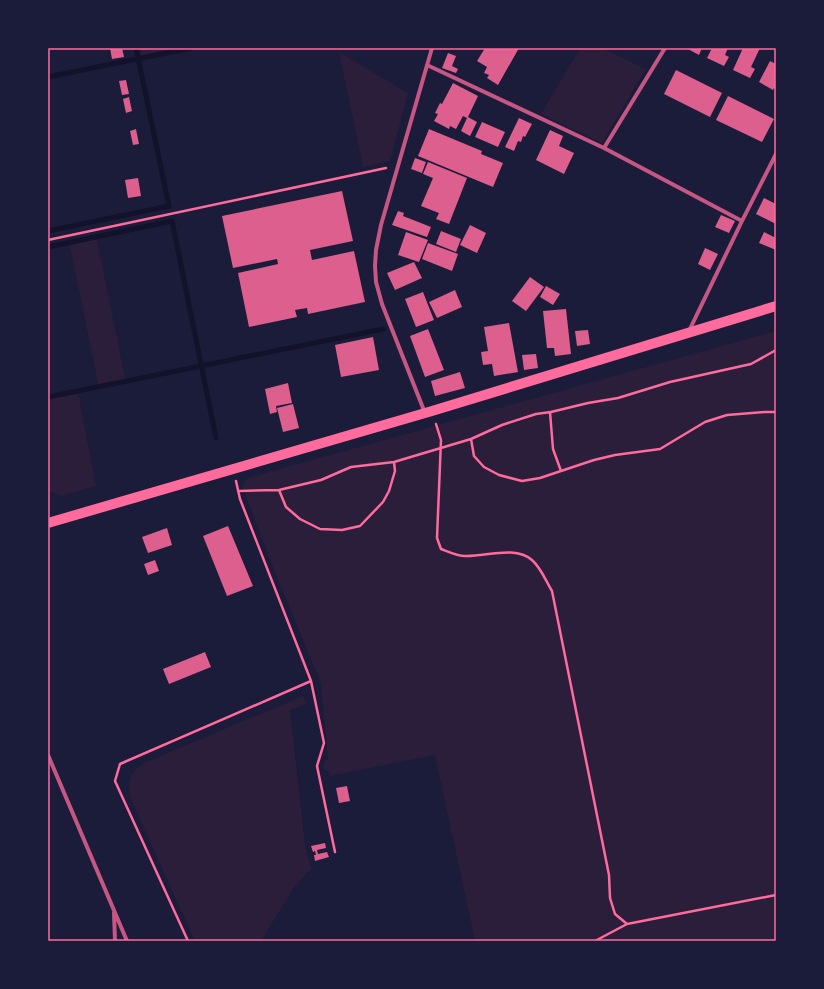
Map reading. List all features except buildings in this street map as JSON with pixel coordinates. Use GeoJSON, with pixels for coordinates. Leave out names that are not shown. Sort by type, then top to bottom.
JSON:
{"type":"FeatureCollection","features":[{"type":"Feature","properties":{"kind":"main road"},"geometry":{"type":"LineString","coordinates":[[48,523],[429,412],[776,306]]}},
{"type":"Feature","properties":{"kind":"street"},"geometry":{"type":"LineString","coordinates":[[429,412],[382,304],[376,282],[375,266],[377,244],[381,226],[432,48]]}},
{"type":"Feature","properties":{"kind":"street"},"geometry":{"type":"LineString","coordinates":[[604,148],[665,48]]}},
{"type":"Feature","properties":{"kind":"street"},"geometry":{"type":"LineString","coordinates":[[427,65],[604,148],[742,220]]}},
{"type":"Feature","properties":{"kind":"street"},"geometry":{"type":"LineString","coordinates":[[689,332],[742,220],[776,154]]}},
{"type":"Feature","properties":{"kind":"street"},"geometry":{"type":"LineString","coordinates":[[48,755],[127,941]]}},
{"type":"Feature","properties":{"kind":"street"},"geometry":{"type":"LineString","coordinates":[[114,910],[115,941]]}},
{"type":"Feature","properties":{"kind":"path"},"geometry":{"type":"LineString","coordinates":[[48,240],[398,166]]}},
{"type":"Feature","properties":{"kind":"path"},"geometry":{"type":"LineString","coordinates":[[238,491],[279,490],[321,480],[351,467],[394,462],[471,439],[509,423],[536,414],[588,402],[618,398],[670,382],[751,364],[776,350]]}},
{"type":"Feature","properties":{"kind":"path"},"geometry":{"type":"LineString","coordinates":[[429,412],[441,440],[437,538],[441,549],[465,556],[504,552],[523,555],[532,560],[552,591],[609,875],[610,898],[615,914],[627,924]]}},
{"type":"Feature","properties":{"kind":"path"},"geometry":{"type":"LineString","coordinates":[[550,412],[553,450],[561,471]]}},
{"type":"Feature","properties":{"kind":"path"},"geometry":{"type":"LineString","coordinates":[[471,439],[474,456],[484,467],[499,475],[522,481],[540,478],[614,455],[660,449],[705,422],[727,415],[776,412]]}},
{"type":"Feature","properties":{"kind":"path"},"geometry":{"type":"LineString","coordinates":[[279,490],[286,507],[300,519],[320,529],[342,530],[360,526],[383,502],[395,471],[394,462]]}},
{"type":"Feature","properties":{"kind":"path"},"geometry":{"type":"LineString","coordinates":[[232,469],[238,491],[311,681],[324,743],[317,766],[335,852]]}},
{"type":"Feature","properties":{"kind":"path"},"geometry":{"type":"LineString","coordinates":[[188,941],[115,781],[120,764],[311,681]]}},
{"type":"Feature","properties":{"kind":"path"},"geometry":{"type":"LineString","coordinates":[[595,941],[627,924],[776,895]]}},
{"type":"Feature","properties":{"kind":"shaded area"},"geometry":{"type":"Polygon","coordinates":[[[140,48],[177,48],[177,49],[141,56],[140,48]]]}},
{"type":"Feature","properties":{"kind":"shaded area"},"geometry":{"type":"Polygon","coordinates":[[[580,48],[601,48],[646,69],[602,143],[541,114],[580,48]]]}},
{"type":"Feature","properties":{"kind":"shaded area"},"geometry":{"type":"Polygon","coordinates":[[[339,52],[408,93],[390,161],[363,167],[339,52]]]}},
{"type":"Feature","properties":{"kind":"shaded area"},"geometry":{"type":"Polygon","coordinates":[[[96,235],[126,383],[99,388],[69,241],[96,235]]]}},
{"type":"Feature","properties":{"kind":"shaded area"},"geometry":{"type":"Polygon","coordinates":[[[776,331],[776,941],[475,941],[435,755],[330,776],[330,772],[323,769],[325,761],[328,759],[321,683],[276,575],[243,488],[244,482],[248,478],[776,331]]]}},
{"type":"Feature","properties":{"kind":"shaded area"},"geometry":{"type":"Polygon","coordinates":[[[78,393],[96,486],[61,496],[48,490],[48,399],[78,393]]]}},
{"type":"Feature","properties":{"kind":"shaded area"},"geometry":{"type":"Polygon","coordinates":[[[303,696],[306,704],[290,710],[305,845],[311,869],[295,886],[261,941],[195,941],[130,797],[129,785],[132,774],[144,763],[303,696]]]}},
{"type":"Feature","properties":{"kind":"waterway"},"geometry":{"type":"LineString","coordinates":[[48,231],[169,206],[136,48]]}},
{"type":"Feature","properties":{"kind":"waterway"},"geometry":{"type":"LineString","coordinates":[[48,77],[191,48]]}},
{"type":"Feature","properties":{"kind":"waterway"},"geometry":{"type":"LineString","coordinates":[[48,247],[172,221],[216,438]]}},
{"type":"Feature","properties":{"kind":"waterway"},"geometry":{"type":"LineString","coordinates":[[48,397],[383,329]]}}]}
